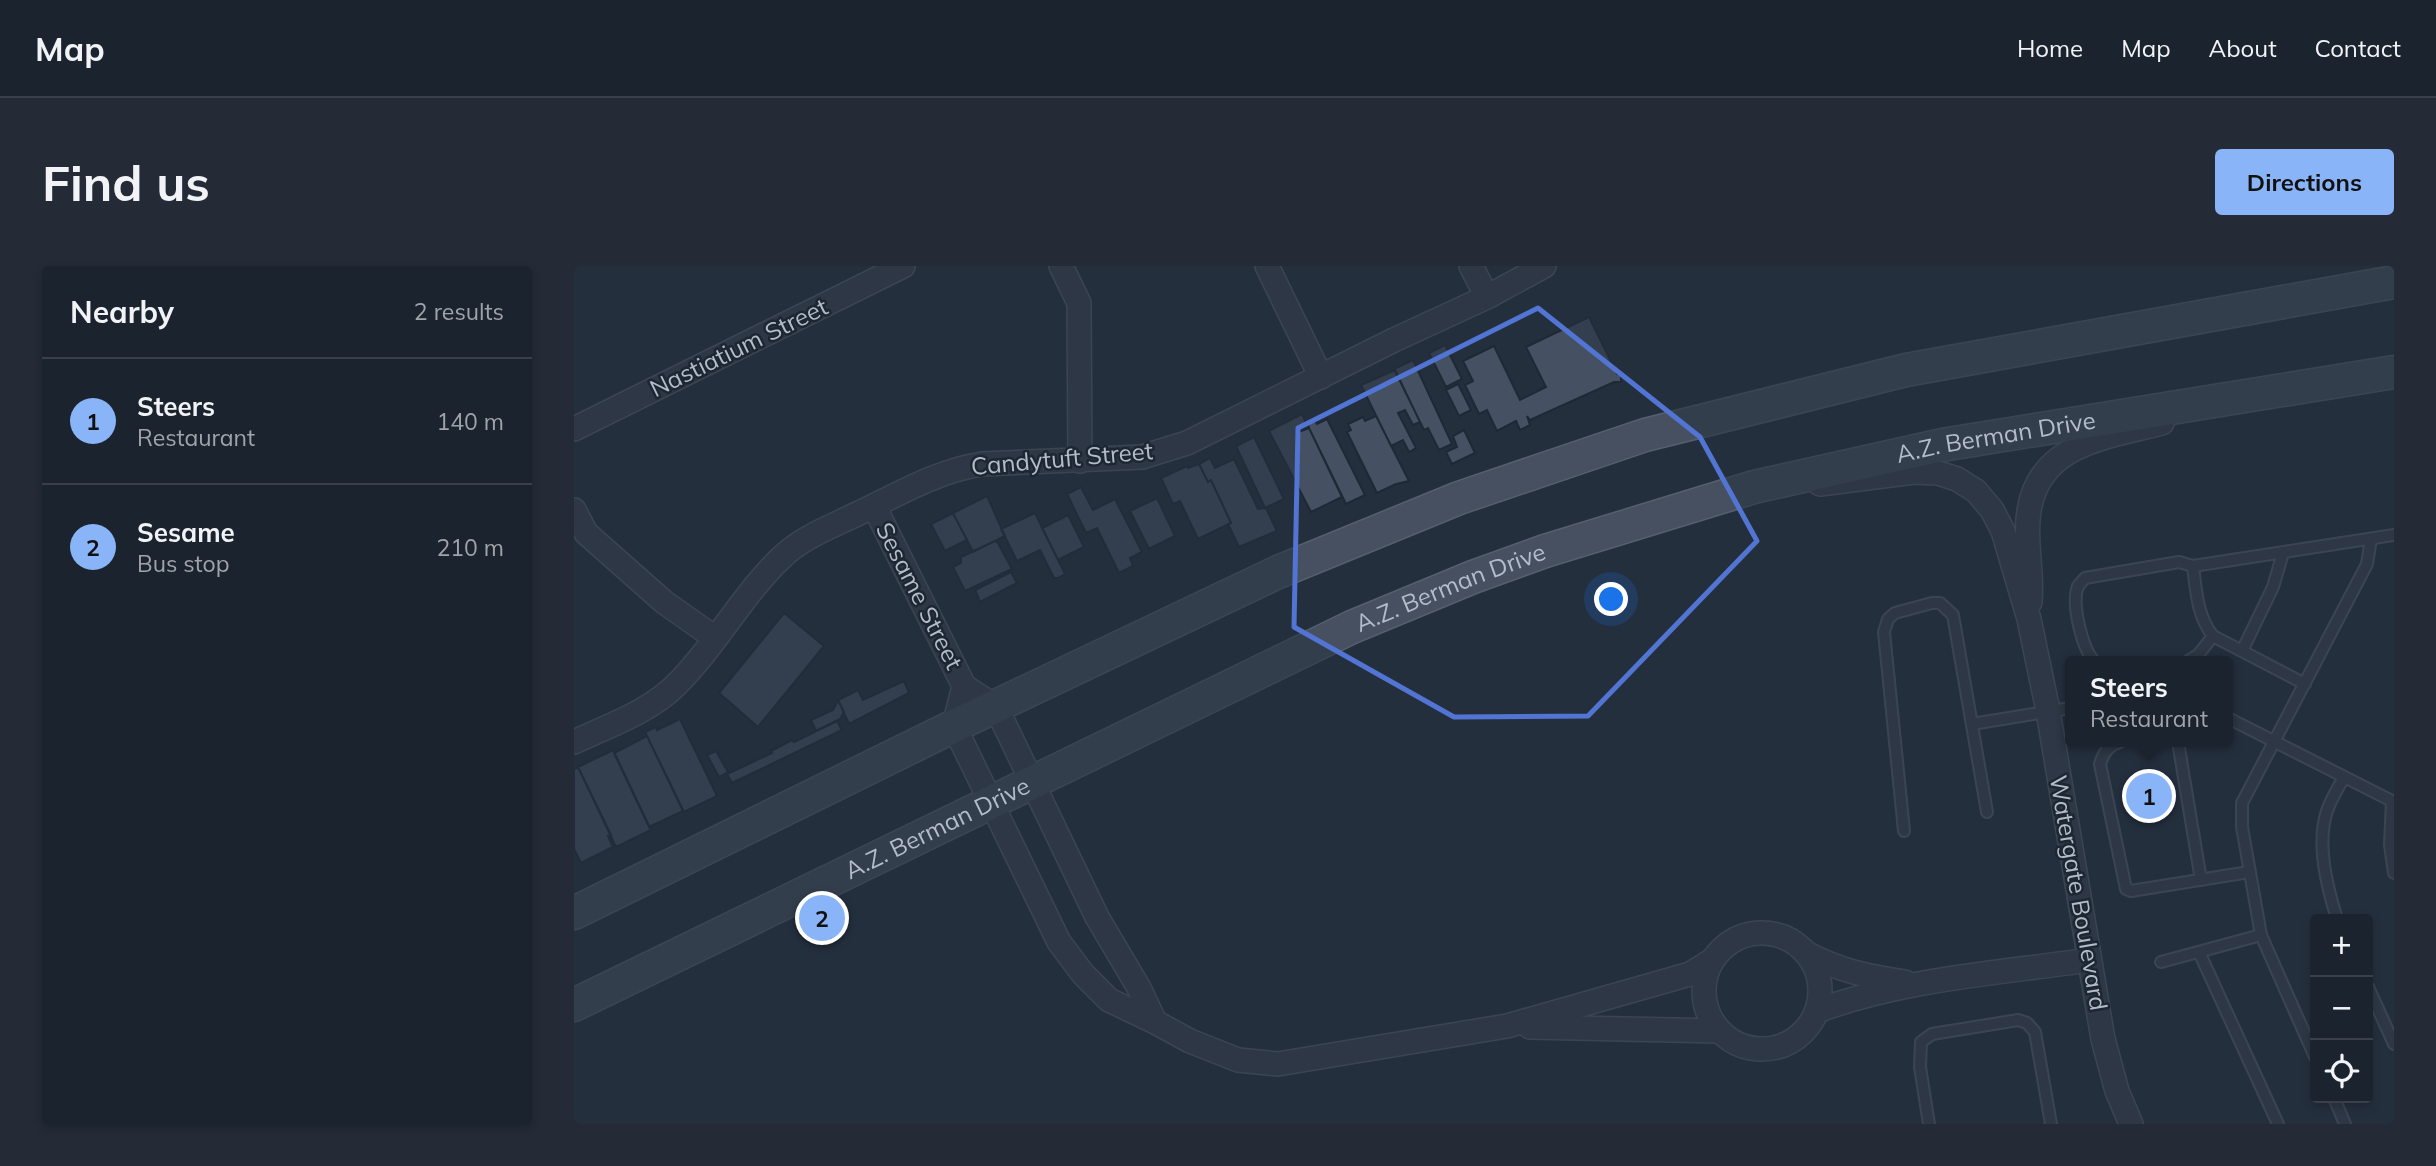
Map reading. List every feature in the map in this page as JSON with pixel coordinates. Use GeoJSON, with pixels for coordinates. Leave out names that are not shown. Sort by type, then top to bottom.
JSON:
{"type":"FeatureCollection","features":[{"type":"Feature","properties":{"kind":"main road"},"geometry":{"type":"LineString","coordinates":[[574,913],[954,726],[1278,572],[1459,498],[1645,435],[1906,370],[2394,282]]}},
{"type":"Feature","properties":{"kind":"main road","name":"A.Z. Berman Drive"},"geometry":{"type":"LineString","coordinates":[[574,1005],[1352,627],[1545,551],[1754,488],[1942,445],[2394,372]]}},
{"type":"Feature","properties":{"kind":"street","name":"Nastiatium Street"},"geometry":{"type":"LineString","coordinates":[[574,429],[903,266]]}},
{"type":"Feature","properties":{"kind":"street"},"geometry":{"type":"LineString","coordinates":[[1061,266],[1079,303],[1080,461]]}},
{"type":"Feature","properties":{"kind":"street"},"geometry":{"type":"LineString","coordinates":[[1267,266],[1321,377]]}},
{"type":"Feature","properties":{"kind":"street"},"geometry":{"type":"LineString","coordinates":[[1471,266],[1487,297]]}},
{"type":"Feature","properties":{"kind":"street","name":"Candytuft Street"},"geometry":{"type":"LineString","coordinates":[[574,742],[657,700],[676,685],[792,548],[939,474],[982,464],[1142,457],[1163,452],[1187,443],[1487,297],[1544,266]]}},
{"type":"Feature","properties":{"kind":"street","name":"Watergate Boulevard"},"geometry":{"type":"LineString","coordinates":[[2029,619],[2032,585],[2029,511],[2041,477],[2060,457],[2090,441],[2294,389]]}},
{"type":"Feature","properties":{"kind":"street","name":"Watergate Boulevard"},"geometry":{"type":"LineString","coordinates":[[1754,488],[1837,484],[1914,472],[1938,473],[1957,479],[1976,491],[1992,510],[2003,531],[2059,710],[2089,960],[2117,1091],[2131,1124]]}},
{"type":"Feature","properties":{"kind":"street","name":"Sesame Street"},"geometry":{"type":"LineString","coordinates":[[874,506],[964,686],[996,707]]}},
{"type":"Feature","properties":{"kind":"street"},"geometry":{"type":"LineString","coordinates":[[574,510],[586,533],[664,603],[715,638]]}},
{"type":"Feature","properties":{"kind":"street","name":"Sesame Street"},"geometry":{"type":"LineString","coordinates":[[954,726],[964,686]]}},
{"type":"Feature","properties":{"kind":"street"},"geometry":{"type":"LineString","coordinates":[[996,707],[1097,917],[1139,988],[1155,1022]]}},
{"type":"Feature","properties":{"kind":"street"},"geometry":{"type":"LineString","coordinates":[[954,726],[1059,942],[1083,974],[1109,1000],[1190,1041],[1238,1060],[1278,1065],[1507,1026],[1690,974],[1711,961],[1724,947],[1739,937],[1758,932],[1776,934],[1794,941],[1808,954],[1833,967],[1855,974],[1917,984]]}},
{"type":"Feature","properties":{"kind":"street"},"geometry":{"type":"LineString","coordinates":[[1711,961],[1705,979],[1704,998],[1709,1015],[1719,1031],[1738,1045],[1758,1050],[1778,1048],[1796,1039],[1810,1025],[1818,1011],[1821,989],[1817,970],[1808,954]]}},
{"type":"Feature","properties":{"kind":"street"},"geometry":{"type":"LineString","coordinates":[[1818,1011],[1841,1002],[1917,984],[2089,960]]}},
{"type":"Feature","properties":{"kind":"street"},"geometry":{"type":"LineString","coordinates":[[1507,1026],[1719,1031]]}},
{"type":"Feature","properties":{"kind":"lane"},"geometry":{"type":"LineString","coordinates":[[2090,656],[2083,643],[2076,597],[2085,578],[2179,562],[2193,566],[2394,535]]}},
{"type":"Feature","properties":{"kind":"lane"},"geometry":{"type":"LineString","coordinates":[[2310,1045],[2262,935],[2242,827],[2242,803],[2367,564],[2371,539]]}},
{"type":"Feature","properties":{"kind":"lane"},"geometry":{"type":"LineString","coordinates":[[2242,651],[2273,587],[2283,553]]}},
{"type":"Feature","properties":{"kind":"lane"},"geometry":{"type":"LineString","coordinates":[[2193,566],[2201,617],[2213,636],[2305,684]]}},
{"type":"Feature","properties":{"kind":"lane"},"geometry":{"type":"LineString","coordinates":[[1904,831],[1884,632],[1888,619],[1895,613],[1932,603],[1940,603],[1953,615],[1987,812]]}},
{"type":"Feature","properties":{"kind":"lane"},"geometry":{"type":"LineString","coordinates":[[2196,656],[2213,636]]}},
{"type":"Feature","properties":{"kind":"lane"},"geometry":{"type":"LineString","coordinates":[[1972,724],[2059,710]]}},
{"type":"Feature","properties":{"kind":"lane"},"geometry":{"type":"LineString","coordinates":[[2233,720],[2393,801],[2390,845],[2394,873]]}},
{"type":"Feature","properties":{"kind":"lane"},"geometry":{"type":"LineString","coordinates":[[2109,747],[2100,764],[2126,889],[2131,891],[2249,872]]}},
{"type":"Feature","properties":{"kind":"lane"},"geometry":{"type":"LineString","coordinates":[[2179,747],[2201,880]]}},
{"type":"Feature","properties":{"kind":"lane"},"geometry":{"type":"LineString","coordinates":[[2335,914],[2328,892],[2323,822],[2344,777]]}},
{"type":"Feature","properties":{"kind":"lane"},"geometry":{"type":"LineString","coordinates":[[2161,962],[2262,935]]}},
{"type":"Feature","properties":{"kind":"lane"},"geometry":{"type":"LineString","coordinates":[[2199,952],[2278,1124]]}},
{"type":"Feature","properties":{"kind":"lane"},"geometry":{"type":"LineString","coordinates":[[2373,998],[2394,1044]]}},
{"type":"Feature","properties":{"kind":"lane"},"geometry":{"type":"LineString","coordinates":[[1929,1124],[1920,1068],[1921,1042],[1932,1034],[2018,1020],[2027,1023],[2035,1032],[2051,1124]]}},
{"type":"Feature","properties":{"kind":"lane"},"geometry":{"type":"LineString","coordinates":[[2335,1103],[2345,1124]]}},
{"type":"Feature","properties":{"kind":"highlighted area"},"geometry":{"type":"Polygon","coordinates":[[[1538,308],[1700,437],[1757,541],[1588,716],[1454,717],[1294,627],[1298,428],[1538,308]]]}},
{"type":"Feature","properties":{"kind":"building"},"geometry":{"type":"Polygon","coordinates":[[[1589,317],[1617,374],[1621,375],[1621,382],[1614,382],[1530,420],[1527,416],[1530,425],[1520,430],[1516,421],[1497,431],[1487,410],[1479,414],[1465,385],[1473,381],[1463,361],[1494,346],[1520,400],[1546,387],[1526,347],[1589,317]]]}},
{"type":"Feature","properties":{"kind":"building"},"geometry":{"type":"Polygon","coordinates":[[[1445,345],[1462,379],[1446,387],[1429,353],[1445,345]]]}},
{"type":"Feature","properties":{"kind":"building"},"geometry":{"type":"Polygon","coordinates":[[[1413,360],[1452,444],[1439,450],[1428,428],[1424,430],[1394,369],[1413,360]]]}},
{"type":"Feature","properties":{"kind":"building"},"geometry":{"type":"Polygon","coordinates":[[[1395,370],[1420,422],[1413,425],[1405,410],[1398,413],[1416,448],[1409,452],[1403,440],[1391,446],[1361,385],[1395,370]]]}},
{"type":"Feature","properties":{"kind":"building"},"geometry":{"type":"Polygon","coordinates":[[[1458,384],[1471,410],[1459,416],[1446,390],[1458,384]]]}},
{"type":"Feature","properties":{"kind":"building"},"geometry":{"type":"Polygon","coordinates":[[[1302,414],[1307,425],[1298,429],[1299,432],[1309,428],[1342,497],[1311,512],[1269,431],[1302,414]]]}},
{"type":"Feature","properties":{"kind":"building"},"geometry":{"type":"Polygon","coordinates":[[[1376,416],[1409,481],[1377,493],[1347,432],[1351,430],[1348,424],[1363,417],[1365,421],[1376,416]]]}},
{"type":"Feature","properties":{"kind":"building"},"geometry":{"type":"Polygon","coordinates":[[[1327,419],[1365,495],[1346,504],[1308,424],[1315,420],[1317,424],[1327,419]]]}},
{"type":"Feature","properties":{"kind":"building"},"geometry":{"type":"Polygon","coordinates":[[[1464,430],[1475,453],[1452,464],[1446,452],[1457,447],[1453,436],[1464,430]]]}},
{"type":"Feature","properties":{"kind":"building"},"geometry":{"type":"Polygon","coordinates":[[[1254,437],[1284,499],[1265,508],[1236,446],[1254,437]]]}},
{"type":"Feature","properties":{"kind":"building"},"geometry":{"type":"Polygon","coordinates":[[[1210,458],[1215,468],[1234,459],[1258,509],[1266,508],[1277,531],[1239,547],[1211,480],[1208,482],[1199,464],[1210,458]]]}},
{"type":"Feature","properties":{"kind":"building"},"geometry":{"type":"Polygon","coordinates":[[[1199,464],[1208,482],[1211,480],[1231,523],[1198,539],[1180,501],[1173,504],[1161,478],[1187,466],[1188,468],[1199,464]]]}},
{"type":"Feature","properties":{"kind":"building"},"geometry":{"type":"Polygon","coordinates":[[[1081,487],[1093,510],[1115,499],[1142,552],[1130,558],[1133,566],[1119,573],[1097,528],[1086,533],[1067,494],[1081,487]]]}},
{"type":"Feature","properties":{"kind":"building"},"geometry":{"type":"Polygon","coordinates":[[[987,496],[1005,536],[973,552],[953,513],[987,496]]]}},
{"type":"Feature","properties":{"kind":"building"},"geometry":{"type":"Polygon","coordinates":[[[1157,498],[1175,536],[1149,549],[1130,511],[1157,498]]]}},
{"type":"Feature","properties":{"kind":"building"},"geometry":{"type":"Polygon","coordinates":[[[953,513],[967,540],[945,551],[931,524],[953,513]]]}},
{"type":"Feature","properties":{"kind":"building"},"geometry":{"type":"Polygon","coordinates":[[[1035,513],[1065,574],[1058,578],[1054,578],[1040,550],[1017,561],[1001,529],[1035,513]]]}},
{"type":"Feature","properties":{"kind":"building"},"geometry":{"type":"Polygon","coordinates":[[[1068,515],[1084,547],[1058,560],[1042,528],[1068,515]]]}},
{"type":"Feature","properties":{"kind":"building"},"geometry":{"type":"Polygon","coordinates":[[[995,541],[1012,569],[965,591],[953,567],[961,563],[961,557],[995,541]]]}},
{"type":"Feature","properties":{"kind":"building"},"geometry":{"type":"Polygon","coordinates":[[[1011,572],[1017,583],[980,602],[975,590],[1011,572]]]}},
{"type":"Feature","properties":{"kind":"building"},"geometry":{"type":"Polygon","coordinates":[[[784,613],[824,646],[758,727],[719,693],[784,613]]]}},
{"type":"Feature","properties":{"kind":"building"},"geometry":{"type":"Polygon","coordinates":[[[904,681],[909,693],[849,724],[838,700],[858,690],[863,700],[904,681]]]}},
{"type":"Feature","properties":{"kind":"building"},"geometry":{"type":"Polygon","coordinates":[[[838,700],[844,712],[840,719],[816,731],[811,720],[833,710],[838,700]]]}},
{"type":"Feature","properties":{"kind":"building"},"geometry":{"type":"Polygon","coordinates":[[[680,719],[717,796],[684,812],[645,732],[656,727],[657,730],[680,719]]]}},
{"type":"Feature","properties":{"kind":"building"},"geometry":{"type":"Polygon","coordinates":[[[837,721],[842,730],[732,783],[727,774],[772,753],[771,751],[792,740],[794,742],[837,721]]]}},
{"type":"Feature","properties":{"kind":"building"},"geometry":{"type":"Polygon","coordinates":[[[647,736],[683,811],[649,827],[614,753],[647,736]]]}},
{"type":"Feature","properties":{"kind":"building"},"geometry":{"type":"Polygon","coordinates":[[[613,750],[651,830],[616,847],[578,767],[613,750]]]}},
{"type":"Feature","properties":{"kind":"building"},"geometry":{"type":"Polygon","coordinates":[[[716,751],[728,772],[719,777],[707,755],[716,751]]]}},
{"type":"Feature","properties":{"kind":"building"},"geometry":{"type":"Polygon","coordinates":[[[578,767],[611,835],[608,836],[613,847],[581,863],[574,849],[574,769],[578,767]]]}},
{"type":"Feature","properties":{"kind":"place","name":"Steers"},"geometry":{"type":"Point","coordinates":[2149,796]}},
{"type":"Feature","properties":{"kind":"place","name":"Sesame"},"geometry":{"type":"Point","coordinates":[822,918]}}]}
